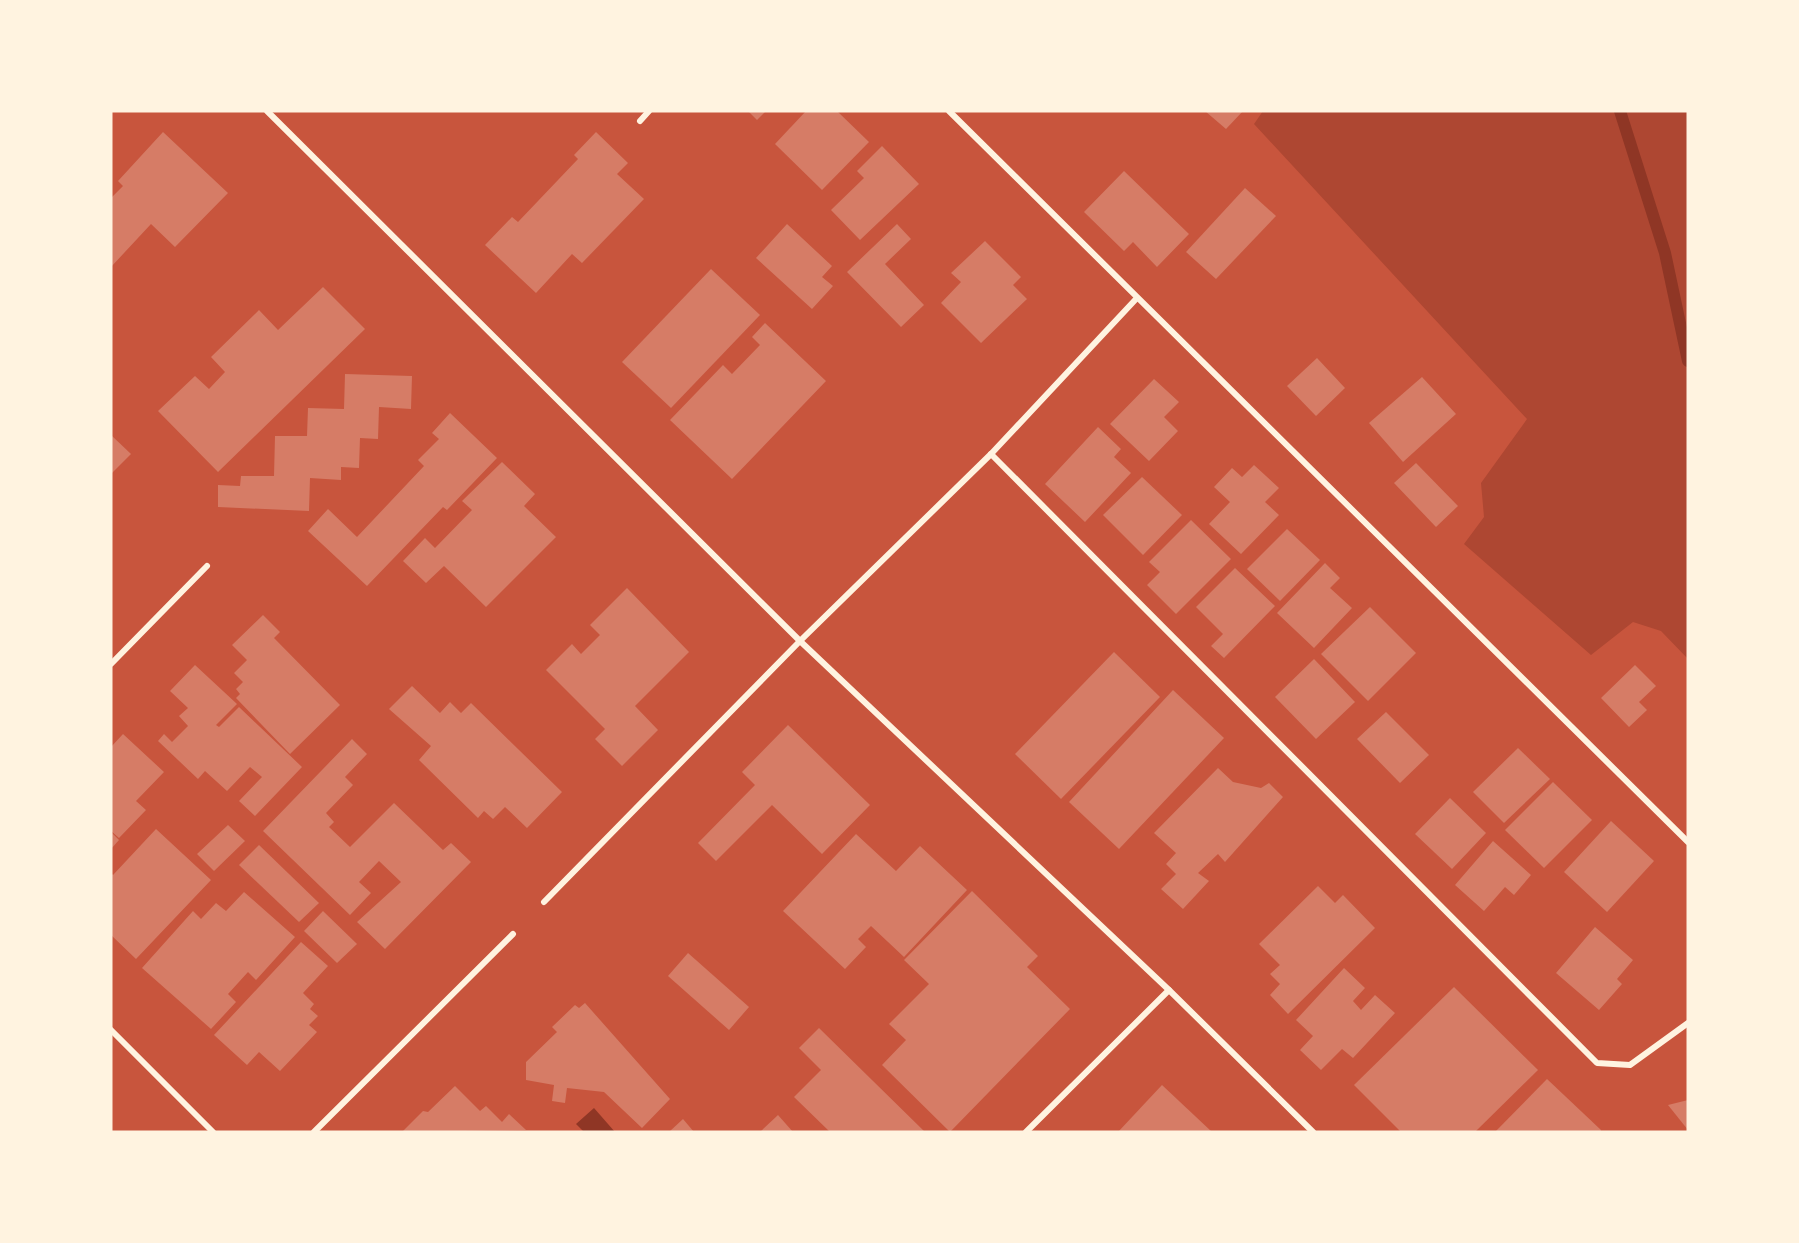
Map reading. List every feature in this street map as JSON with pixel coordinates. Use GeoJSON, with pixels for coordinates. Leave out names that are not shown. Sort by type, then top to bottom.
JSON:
{"type":"FeatureCollection","features":[{"type":"Feature","properties":{"kind":"street"},"geometry":{"type":"LineString","coordinates":[[267,111],[800,641],[1169,990],[1313,1132]]}},
{"type":"Feature","properties":{"kind":"street"},"geometry":{"type":"LineString","coordinates":[[640,121],[649,111]]}},
{"type":"Feature","properties":{"kind":"street"},"geometry":{"type":"LineString","coordinates":[[949,111],[1136,299],[1688,842]]}},
{"type":"Feature","properties":{"kind":"street"},"geometry":{"type":"LineString","coordinates":[[544,902],[800,641],[992,454],[1136,299]]}},
{"type":"Feature","properties":{"kind":"street"},"geometry":{"type":"LineString","coordinates":[[992,454],[1597,1063],[1630,1065],[1688,1023]]}},
{"type":"Feature","properties":{"kind":"street"},"geometry":{"type":"LineString","coordinates":[[111,664],[207,566]]}},
{"type":"Feature","properties":{"kind":"street"},"geometry":{"type":"LineString","coordinates":[[314,1132],[513,934]]}},
{"type":"Feature","properties":{"kind":"street"},"geometry":{"type":"LineString","coordinates":[[1026,1132],[1169,990]]}},
{"type":"Feature","properties":{"kind":"street"},"geometry":{"type":"LineString","coordinates":[[111,1030],[213,1132]]}},
{"type":"Feature","properties":{"kind":"shaded area"},"geometry":{"type":"Polygon","coordinates":[[[1263,111],[1688,111],[1688,659],[1661,631],[1633,622],[1591,655],[1464,544],[1484,517],[1481,483],[1527,419],[1254,124],[1263,111]]]}},
{"type":"Feature","properties":{"kind":"shaded area"},"geometry":{"type":"Polygon","coordinates":[[[594,1108],[615,1132],[584,1132],[576,1124],[594,1108]]]}},
{"type":"Feature","properties":{"kind":"building"},"geometry":{"type":"Polygon","coordinates":[[[748,111],[766,111],[757,120],[748,111]]]}},
{"type":"Feature","properties":{"kind":"building"},"geometry":{"type":"Polygon","coordinates":[[[806,111],[837,111],[869,142],[822,190],[775,144],[806,111]]]}},
{"type":"Feature","properties":{"kind":"building"},"geometry":{"type":"Polygon","coordinates":[[[1205,111],[1243,111],[1226,129],[1205,111]]]}},
{"type":"Feature","properties":{"kind":"building"},"geometry":{"type":"Polygon","coordinates":[[[163,132],[228,193],[175,247],[151,224],[111,267],[111,198],[123,186],[118,181],[163,132]]]}},
{"type":"Feature","properties":{"kind":"building"},"geometry":{"type":"Polygon","coordinates":[[[596,132],[628,163],[617,174],[644,199],[582,263],[572,254],[536,293],[485,245],[512,217],[518,222],[578,159],[574,155],[596,132]]]}},
{"type":"Feature","properties":{"kind":"building"},"geometry":{"type":"Polygon","coordinates":[[[882,146],[919,184],[860,240],[831,210],[864,178],[857,171],[882,146]]]}},
{"type":"Feature","properties":{"kind":"building"},"geometry":{"type":"Polygon","coordinates":[[[1124,171],[1189,234],[1157,267],[1133,242],[1124,251],[1084,212],[1124,171]]]}},
{"type":"Feature","properties":{"kind":"building"},"geometry":{"type":"Polygon","coordinates":[[[1245,188],[1276,216],[1216,279],[1186,252],[1245,188]]]}},
{"type":"Feature","properties":{"kind":"building"},"geometry":{"type":"Polygon","coordinates":[[[787,224],[832,266],[822,277],[833,286],[812,309],[756,258],[787,224]]]}},
{"type":"Feature","properties":{"kind":"building"},"geometry":{"type":"Polygon","coordinates":[[[897,224],[911,239],[885,264],[924,305],[901,327],[847,272],[897,224]]]}},
{"type":"Feature","properties":{"kind":"building"},"geometry":{"type":"Polygon","coordinates":[[[985,241],[1021,277],[1013,285],[1027,299],[981,343],[941,303],[961,282],[951,273],[985,241]]]}},
{"type":"Feature","properties":{"kind":"building"},"geometry":{"type":"Polygon","coordinates":[[[711,269],[760,315],[671,408],[622,362],[711,269]]]}},
{"type":"Feature","properties":{"kind":"building"},"geometry":{"type":"Polygon","coordinates":[[[323,287],[365,329],[218,472],[158,411],[195,376],[209,389],[225,372],[211,357],[259,310],[278,330],[323,287]]]}},
{"type":"Feature","properties":{"kind":"building"},"geometry":{"type":"Polygon","coordinates":[[[765,323],[826,381],[732,479],[670,420],[723,365],[732,374],[760,345],[752,337],[765,323]]]}},
{"type":"Feature","properties":{"kind":"building"},"geometry":{"type":"Polygon","coordinates":[[[1317,358],[1345,388],[1316,416],[1287,386],[1317,358]]]}},
{"type":"Feature","properties":{"kind":"building"},"geometry":{"type":"Polygon","coordinates":[[[345,374],[412,376],[411,409],[379,407],[378,439],[360,438],[359,468],[341,467],[341,480],[310,478],[309,511],[218,507],[218,485],[240,486],[241,476],[274,476],[275,436],[307,436],[308,408],[344,409],[345,374]]]}},
{"type":"Feature","properties":{"kind":"building"},"geometry":{"type":"Polygon","coordinates":[[[1422,377],[1456,414],[1403,462],[1369,423],[1422,377]]]}},
{"type":"Feature","properties":{"kind":"building"},"geometry":{"type":"Polygon","coordinates":[[[1154,379],[1179,402],[1164,417],[1178,431],[1149,461],[1110,424],[1154,379]]]}},
{"type":"Feature","properties":{"kind":"building"},"geometry":{"type":"Polygon","coordinates":[[[450,413],[497,458],[447,510],[443,507],[367,586],[308,531],[328,509],[357,537],[424,466],[418,460],[439,439],[432,433],[450,413]]]}},
{"type":"Feature","properties":{"kind":"building"},"geometry":{"type":"Polygon","coordinates":[[[1098,427],[1121,449],[1114,457],[1131,473],[1085,522],[1045,484],[1098,427]]]}},
{"type":"Feature","properties":{"kind":"building"},"geometry":{"type":"Polygon","coordinates":[[[111,435],[131,454],[111,474],[111,435]]]}},
{"type":"Feature","properties":{"kind":"building"},"geometry":{"type":"Polygon","coordinates":[[[502,462],[535,494],[524,506],[556,537],[486,607],[444,566],[426,583],[403,561],[425,538],[435,548],[472,510],[462,501],[502,462]]]}},
{"type":"Feature","properties":{"kind":"building"},"geometry":{"type":"Polygon","coordinates":[[[1416,463],[1458,506],[1436,527],[1394,483],[1416,463]]]}},
{"type":"Feature","properties":{"kind":"building"},"geometry":{"type":"Polygon","coordinates":[[[1254,465],[1279,488],[1265,502],[1279,515],[1241,554],[1209,524],[1230,502],[1214,487],[1232,468],[1242,477],[1254,465]]]}},
{"type":"Feature","properties":{"kind":"building"},"geometry":{"type":"Polygon","coordinates":[[[1142,477],[1182,515],[1143,555],[1103,515],[1142,477]]]}},
{"type":"Feature","properties":{"kind":"building"},"geometry":{"type":"Polygon","coordinates":[[[1191,520],[1231,559],[1176,614],[1147,585],[1160,572],[1149,562],[1191,520]]]}},
{"type":"Feature","properties":{"kind":"building"},"geometry":{"type":"Polygon","coordinates":[[[1287,529],[1320,560],[1280,601],[1247,569],[1287,529]]]}},
{"type":"Feature","properties":{"kind":"building"},"geometry":{"type":"Polygon","coordinates":[[[1325,563],[1340,578],[1330,588],[1352,608],[1314,648],[1277,613],[1325,563]]]}},
{"type":"Feature","properties":{"kind":"building"},"geometry":{"type":"Polygon","coordinates":[[[1235,568],[1275,606],[1224,658],[1211,646],[1223,634],[1196,607],[1235,568]]]}},
{"type":"Feature","properties":{"kind":"building"},"geometry":{"type":"Polygon","coordinates":[[[627,588],[689,652],[635,706],[658,730],[622,766],[595,739],[605,729],[546,670],[572,644],[581,654],[600,635],[590,625],[627,588]]]}},
{"type":"Feature","properties":{"kind":"building"},"geometry":{"type":"Polygon","coordinates":[[[1370,607],[1416,653],[1368,701],[1321,654],[1370,607]]]}},
{"type":"Feature","properties":{"kind":"building"},"geometry":{"type":"Polygon","coordinates":[[[263,615],[280,632],[274,638],[340,705],[290,754],[236,698],[240,694],[236,689],[243,682],[234,673],[247,660],[232,645],[263,615]]]}},
{"type":"Feature","properties":{"kind":"building"},"geometry":{"type":"Polygon","coordinates":[[[1114,652],[1160,697],[1061,799],[1015,754],[1114,652]]]}},
{"type":"Feature","properties":{"kind":"building"},"geometry":{"type":"Polygon","coordinates":[[[1314,659],[1355,702],[1316,739],[1275,697],[1314,659]]]}},
{"type":"Feature","properties":{"kind":"building"},"geometry":{"type":"Polygon","coordinates":[[[195,665],[237,704],[216,725],[219,727],[239,707],[302,767],[255,816],[239,801],[262,777],[250,767],[227,791],[205,771],[198,779],[158,741],[164,734],[172,742],[188,726],[179,716],[188,708],[170,691],[195,665]]]}},
{"type":"Feature","properties":{"kind":"building"},"geometry":{"type":"Polygon","coordinates":[[[1635,665],[1656,686],[1639,702],[1647,710],[1629,727],[1601,698],[1635,665]]]}},
{"type":"Feature","properties":{"kind":"building"},"geometry":{"type":"Polygon","coordinates":[[[412,686],[440,713],[450,702],[461,713],[471,703],[562,792],[527,828],[505,807],[493,819],[484,811],[478,818],[419,760],[431,746],[389,709],[412,686]]]}},
{"type":"Feature","properties":{"kind":"building"},"geometry":{"type":"Polygon","coordinates":[[[1173,690],[1224,738],[1119,849],[1069,802],[1173,690]]]}},
{"type":"Feature","properties":{"kind":"building"},"geometry":{"type":"Polygon","coordinates":[[[1386,712],[1429,755],[1400,783],[1357,739],[1386,712]]]}},
{"type":"Feature","properties":{"kind":"building"},"geometry":{"type":"Polygon","coordinates":[[[788,725],[870,805],[822,854],[772,805],[716,861],[698,843],[755,785],[742,772],[788,725]]]}},
{"type":"Feature","properties":{"kind":"building"},"geometry":{"type":"Polygon","coordinates":[[[123,734],[164,772],[136,801],[146,810],[119,838],[111,831],[111,747],[123,734]]]}},
{"type":"Feature","properties":{"kind":"building"},"geometry":{"type":"Polygon","coordinates":[[[352,739],[367,754],[345,777],[353,785],[326,813],[334,822],[329,827],[350,847],[394,803],[443,850],[451,843],[471,862],[385,949],[357,922],[401,882],[379,861],[359,882],[371,893],[350,915],[263,831],[352,739]]]}},
{"type":"Feature","properties":{"kind":"building"},"geometry":{"type":"Polygon","coordinates":[[[1518,748],[1550,779],[1504,823],[1473,792],[1518,748]]]}},
{"type":"Feature","properties":{"kind":"building"},"geometry":{"type":"Polygon","coordinates":[[[1218,768],[1233,782],[1261,788],[1269,783],[1283,797],[1225,862],[1218,854],[1198,873],[1209,881],[1183,909],[1161,889],[1176,874],[1166,864],[1176,853],[1154,833],[1218,768]]]}},
{"type":"Feature","properties":{"kind":"building"},"geometry":{"type":"Polygon","coordinates":[[[1553,782],[1592,820],[1544,868],[1505,830],[1553,782]]]}},
{"type":"Feature","properties":{"kind":"building"},"geometry":{"type":"Polygon","coordinates":[[[1450,798],[1486,833],[1452,869],[1415,834],[1450,798]]]}},
{"type":"Feature","properties":{"kind":"building"},"geometry":{"type":"Polygon","coordinates":[[[1611,821],[1654,861],[1607,912],[1564,872],[1611,821]]]}},
{"type":"Feature","properties":{"kind":"building"},"geometry":{"type":"Polygon","coordinates":[[[228,825],[245,841],[214,871],[197,854],[228,825]]]}},
{"type":"Feature","properties":{"kind":"building"},"geometry":{"type":"Polygon","coordinates":[[[156,829],[211,880],[136,959],[111,935],[111,873],[113,875],[156,829]]]}},
{"type":"Feature","properties":{"kind":"building"},"geometry":{"type":"Polygon","coordinates":[[[111,832],[119,840],[111,849],[111,832]]]}},
{"type":"Feature","properties":{"kind":"building"},"geometry":{"type":"Polygon","coordinates":[[[856,834],[896,871],[920,846],[967,890],[904,957],[871,926],[858,939],[866,947],[845,969],[783,911],[856,834]]]}},
{"type":"Feature","properties":{"kind":"building"},"geometry":{"type":"Polygon","coordinates":[[[1493,841],[1531,875],[1514,895],[1505,887],[1484,911],[1455,885],[1493,841]]]}},
{"type":"Feature","properties":{"kind":"building"},"geometry":{"type":"Polygon","coordinates":[[[259,845],[319,903],[299,922],[239,865],[259,845]]]}},
{"type":"Feature","properties":{"kind":"building"},"geometry":{"type":"Polygon","coordinates":[[[1318,886],[1335,903],[1343,895],[1375,928],[1288,1014],[1270,995],[1280,984],[1270,974],[1280,965],[1259,944],[1318,886]]]}},
{"type":"Feature","properties":{"kind":"building"},"geometry":{"type":"Polygon","coordinates":[[[972,891],[1038,956],[1027,967],[1070,1009],[950,1132],[882,1065],[906,1040],[889,1024],[929,984],[904,960],[972,891]]]}},
{"type":"Feature","properties":{"kind":"building"},"geometry":{"type":"Polygon","coordinates":[[[244,892],[295,937],[256,980],[248,972],[228,994],[236,1002],[211,1029],[142,968],[193,911],[201,919],[216,903],[226,911],[244,892]]]}},
{"type":"Feature","properties":{"kind":"building"},"geometry":{"type":"Polygon","coordinates":[[[323,911],[357,944],[337,963],[304,931],[323,911]]]}},
{"type":"Feature","properties":{"kind":"building"},"geometry":{"type":"Polygon","coordinates":[[[1595,927],[1633,960],[1617,979],[1622,984],[1599,1010],[1556,973],[1595,927]]]}},
{"type":"Feature","properties":{"kind":"building"},"geometry":{"type":"Polygon","coordinates":[[[301,942],[328,966],[303,993],[314,1004],[310,1009],[318,1016],[309,1025],[317,1032],[280,1071],[259,1052],[247,1065],[214,1035],[301,942]]]}},
{"type":"Feature","properties":{"kind":"building"},"geometry":{"type":"Polygon","coordinates":[[[688,953],[749,1007],[729,1030],[668,976],[688,953]]]}},
{"type":"Feature","properties":{"kind":"building"},"geometry":{"type":"Polygon","coordinates":[[[1344,968],[1365,988],[1353,1001],[1361,1010],[1375,995],[1395,1013],[1353,1058],[1342,1049],[1321,1070],[1300,1050],[1313,1036],[1296,1020],[1344,968]]]}},
{"type":"Feature","properties":{"kind":"building"},"geometry":{"type":"Polygon","coordinates":[[[1454,987],[1538,1070],[1475,1132],[1401,1132],[1354,1085],[1454,987]]]}},
{"type":"Feature","properties":{"kind":"building"},"geometry":{"type":"Polygon","coordinates":[[[585,1003],[670,1099],[642,1128],[604,1092],[567,1088],[565,1103],[552,1101],[554,1085],[526,1080],[526,1062],[557,1032],[552,1027],[575,1005],[579,1008],[585,1003]]]}},
{"type":"Feature","properties":{"kind":"building"},"geometry":{"type":"Polygon","coordinates":[[[819,1028],[925,1132],[830,1132],[794,1097],[821,1070],[799,1048],[819,1028]]]}},
{"type":"Feature","properties":{"kind":"building"},"geometry":{"type":"Polygon","coordinates":[[[1547,1079],[1601,1130],[1600,1132],[1495,1132],[1547,1079]]]}},
{"type":"Feature","properties":{"kind":"building"},"geometry":{"type":"Polygon","coordinates":[[[1162,1085],[1212,1132],[1118,1132],[1162,1085]]]}},
{"type":"Feature","properties":{"kind":"building"},"geometry":{"type":"Polygon","coordinates":[[[455,1086],[480,1111],[486,1106],[502,1122],[509,1114],[526,1130],[402,1132],[423,1111],[428,1112],[455,1086]]]}},
{"type":"Feature","properties":{"kind":"building"},"geometry":{"type":"Polygon","coordinates":[[[1688,1100],[1688,1130],[1668,1105],[1688,1100]]]}},
{"type":"Feature","properties":{"kind":"building"},"geometry":{"type":"Polygon","coordinates":[[[778,1115],[793,1132],[760,1132],[778,1115]]]}},
{"type":"Feature","properties":{"kind":"building"},"geometry":{"type":"Polygon","coordinates":[[[683,1119],[694,1132],[669,1132],[683,1119]]]}},
{"type":"Feature","properties":{"kind":"waterway"},"geometry":{"type":"LineString","coordinates":[[1620,111],[1665,253],[1688,361]]}}]}
